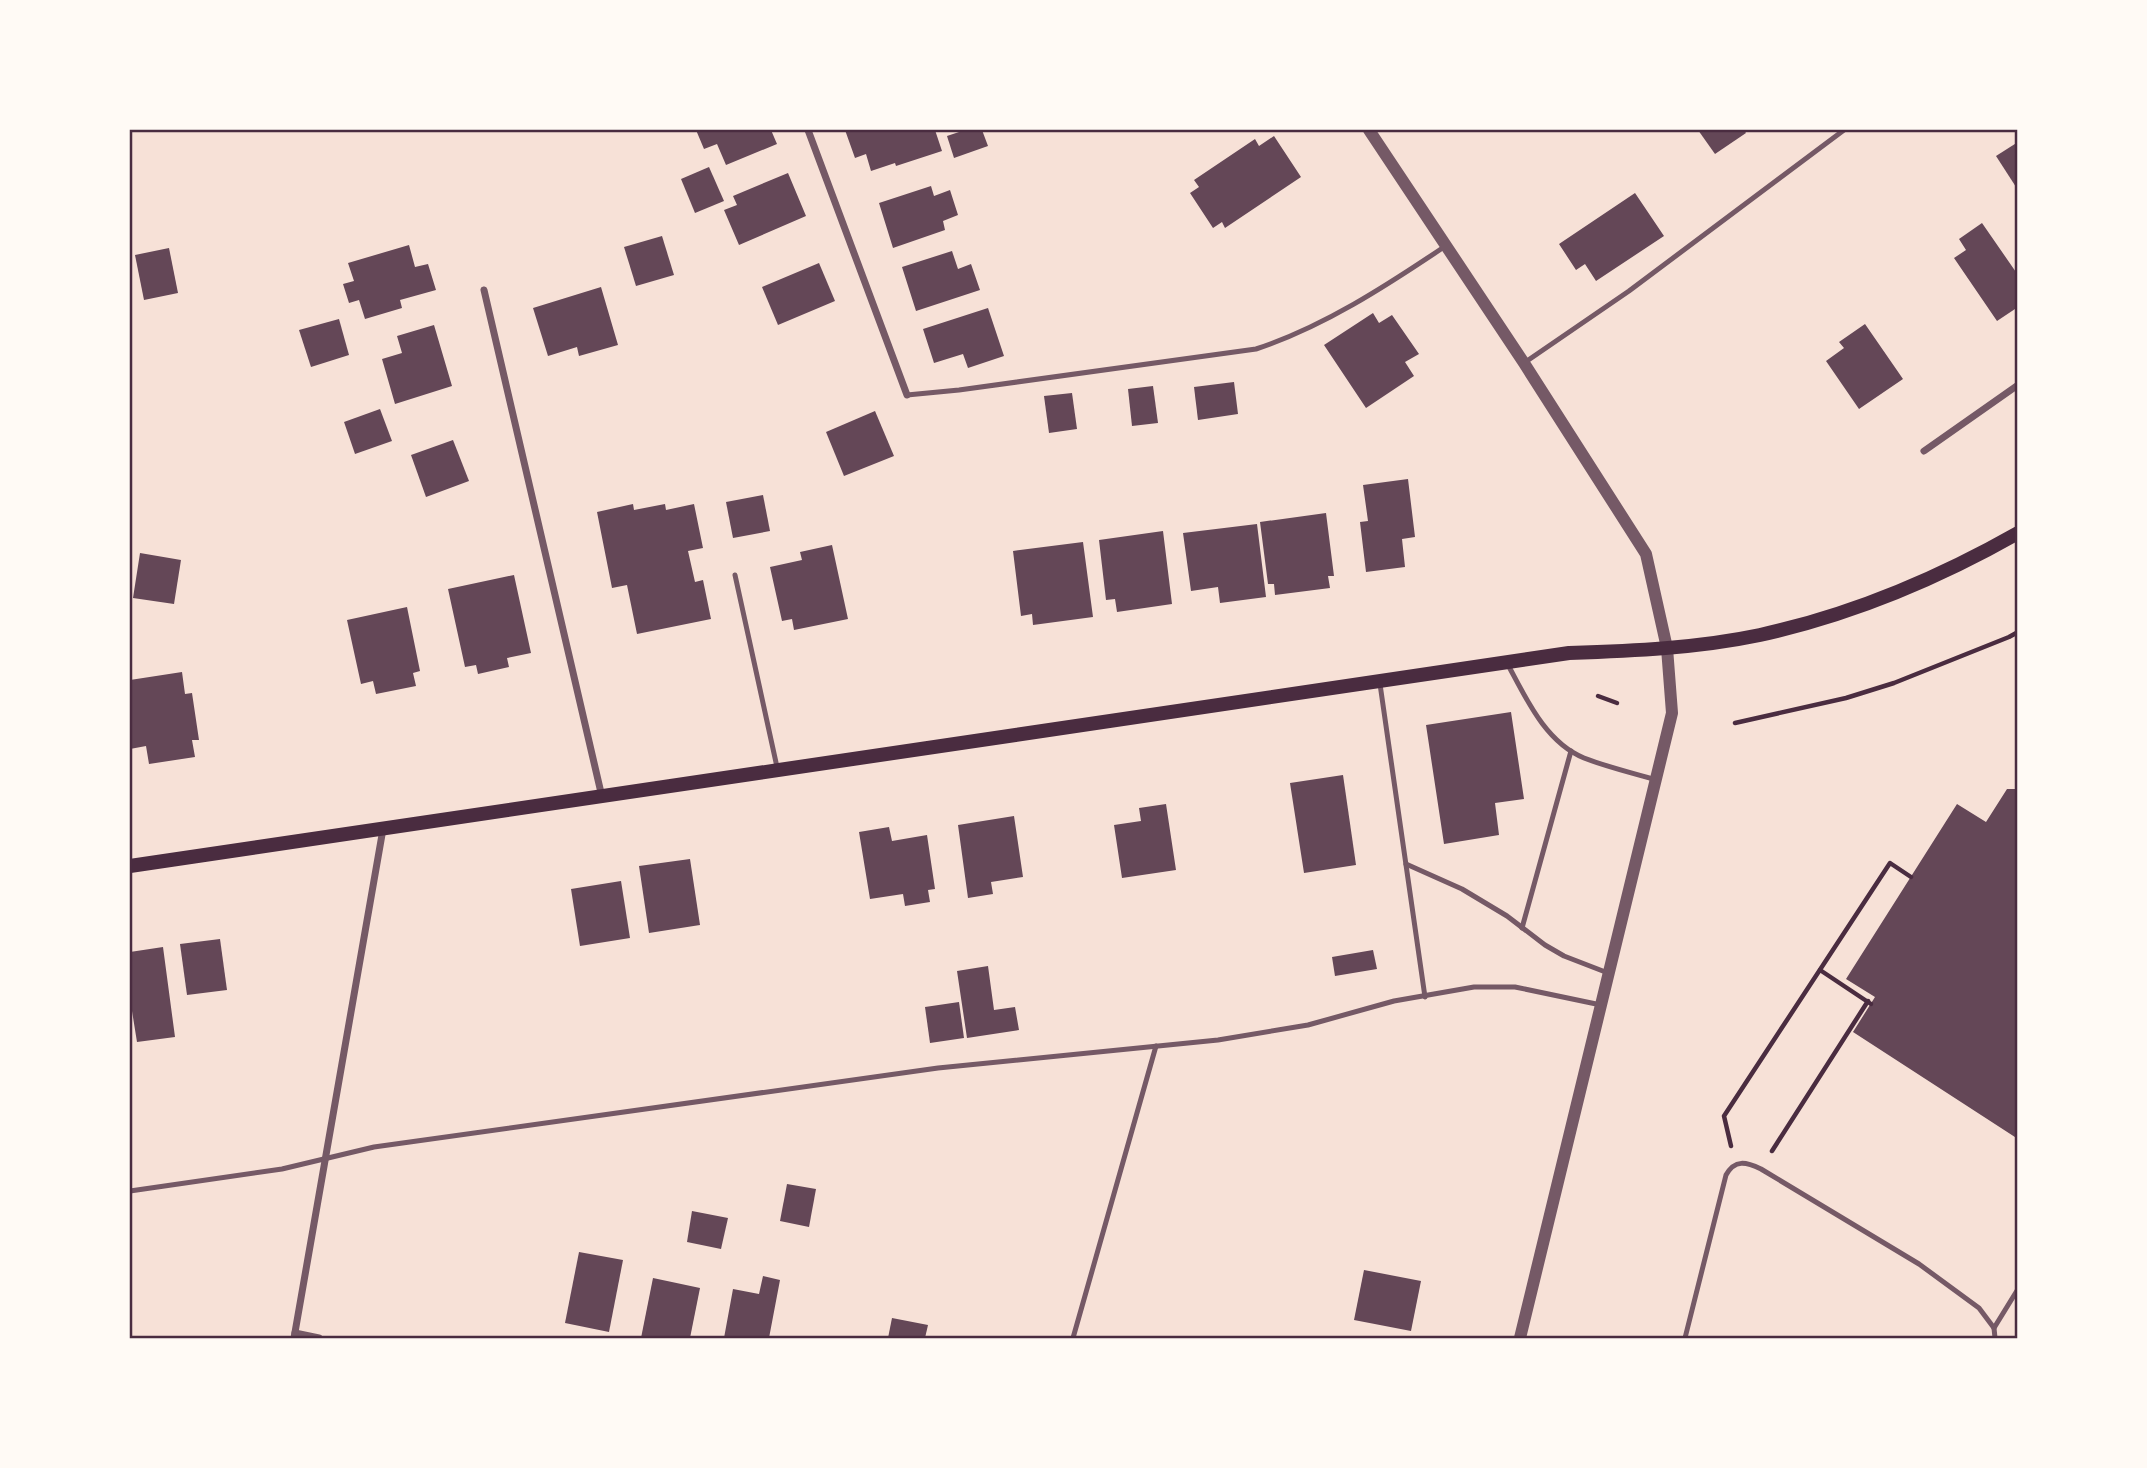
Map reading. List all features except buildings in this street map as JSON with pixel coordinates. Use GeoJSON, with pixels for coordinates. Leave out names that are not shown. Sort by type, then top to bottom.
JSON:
{"type":"FeatureCollection","features":[{"type":"Feature","properties":{"kind":"main road"},"geometry":{"type":"LineString","coordinates":[[130,866],[1569,653],[1667,648],[1758,635],[1842,612],[1920,582],[2018,533]]}},
{"type":"Feature","properties":{"kind":"street"},"geometry":{"type":"LineString","coordinates":[[808,130],[907,395]]}},
{"type":"Feature","properties":{"kind":"street"},"geometry":{"type":"LineString","coordinates":[[1369,130],[1524,363],[1646,554],[1667,648],[1672,713],[1520,1339]]}},
{"type":"Feature","properties":{"kind":"street"},"geometry":{"type":"LineString","coordinates":[[484,290],[602,797]]}},
{"type":"Feature","properties":{"kind":"street"},"geometry":{"type":"LineString","coordinates":[[1924,451],[2018,385]]}},
{"type":"Feature","properties":{"kind":"street"},"geometry":{"type":"LineString","coordinates":[[318,1339],[295,1336],[383,828]]}},
{"type":"Feature","properties":{"kind":"lane"},"geometry":{"type":"LineString","coordinates":[[1524,363],[1629,291],[1844,130]]}},
{"type":"Feature","properties":{"kind":"lane"},"geometry":{"type":"LineString","coordinates":[[907,395],[1256,349],[1322,321],[1394,280],[1446,245]]}},
{"type":"Feature","properties":{"kind":"lane"},"geometry":{"type":"LineString","coordinates":[[735,575],[778,770]]}},
{"type":"Feature","properties":{"kind":"lane"},"geometry":{"type":"LineString","coordinates":[[1507,662],[1530,705],[1555,738],[1571,751],[1583,758],[1656,780]]}},
{"type":"Feature","properties":{"kind":"lane"},"geometry":{"type":"LineString","coordinates":[[1380,680],[1425,997]]}},
{"type":"Feature","properties":{"kind":"lane"},"geometry":{"type":"LineString","coordinates":[[1522,928],[1571,751]]}},
{"type":"Feature","properties":{"kind":"lane"},"geometry":{"type":"LineString","coordinates":[[1406,863],[1462,889],[1564,956],[1609,973]]}},
{"type":"Feature","properties":{"kind":"lane"},"geometry":{"type":"LineString","coordinates":[[130,1191],[282,1169],[374,1147],[938,1068],[1218,1040],[1308,1025],[1394,1001],[1474,987],[1515,987],[1601,1005]]}},
{"type":"Feature","properties":{"kind":"lane"},"geometry":{"type":"LineString","coordinates":[[1073,1339],[1156,1046]]}},
{"type":"Feature","properties":{"kind":"lane"},"geometry":{"type":"LineString","coordinates":[[1685,1339],[1726,1175],[1735,1164],[1748,1163],[1919,1264],[1979,1308],[1994,1328],[1995,1339]]}},
{"type":"Feature","properties":{"kind":"lane"},"geometry":{"type":"LineString","coordinates":[[1994,1328],[2018,1289]]}},
{"type":"Feature","properties":{"kind":"path"},"geometry":{"type":"LineString","coordinates":[[1735,723],[1816,706],[1876,688],[2018,632]]}},
{"type":"Feature","properties":{"kind":"path"},"geometry":{"type":"LineString","coordinates":[[1598,696],[1617,703]]}},
{"type":"Feature","properties":{"kind":"path"},"geometry":{"type":"LineString","coordinates":[[1735,1164],[1724,1116],[1890,863],[1911,877]]}},
{"type":"Feature","properties":{"kind":"path"},"geometry":{"type":"LineString","coordinates":[[1774,1148],[1870,1003],[1820,970]]}}]}
